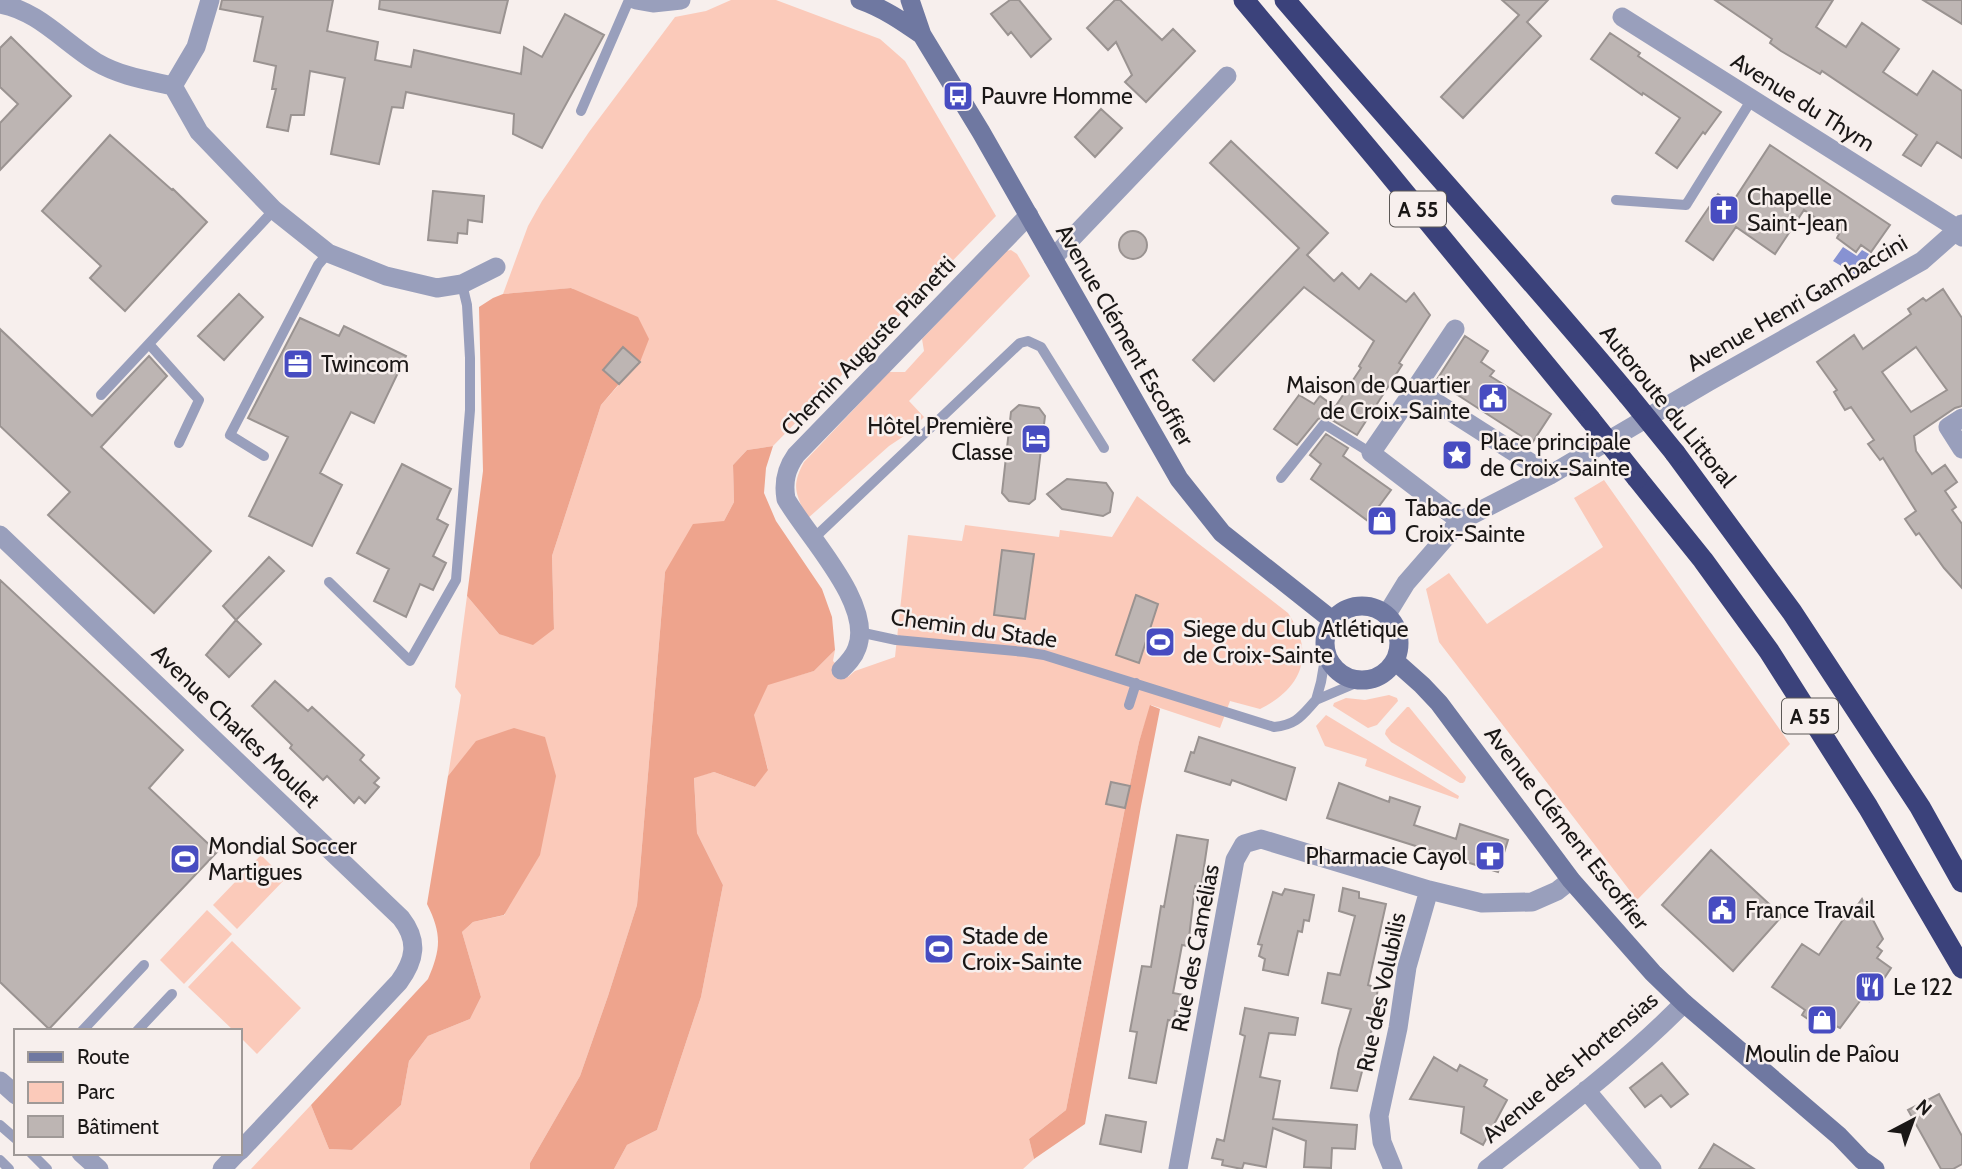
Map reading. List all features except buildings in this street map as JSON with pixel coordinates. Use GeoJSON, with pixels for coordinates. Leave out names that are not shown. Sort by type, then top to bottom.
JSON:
{"type":"FeatureCollection","features":[{"type":"Feature","properties":{"kind":"highway","name":"A 55"},"geometry":{"type":"LineString","coordinates":[[1244,0],[1703,560],[1769,651],[1868,807],[1962,968]]}},
{"type":"Feature","properties":{"kind":"highway","name":"Autoroute du Littoral"},"geometry":{"type":"LineString","coordinates":[[1284,0],[1534,284],[1675,453],[1792,612],[1920,807],[1962,882]]}},
{"type":"Feature","properties":{"kind":"main road","name":"Avenue Clément Escoffier"},"geometry":{"type":"LineString","coordinates":[[860,0],[895,16],[922,35]]}},
{"type":"Feature","properties":{"kind":"main road","name":"Avenue Clément Escoffier"},"geometry":{"type":"LineString","coordinates":[[910,0],[922,35],[1054,258],[1179,479],[1222,533],[1332,620]]}},
{"type":"Feature","properties":{"kind":"main road"},"geometry":{"type":"LineString","coordinates":[[1352,606],[1376,607],[1387,614],[1395,624],[1399,649],[1395,661],[1387,671],[1376,678],[1363,680],[1350,678],[1335,669],[1326,653],[1324,642],[1326,630],[1332,620],[1352,606]]}},
{"type":"Feature","properties":{"kind":"main road","name":"Avenue Clément Escoffier"},"geometry":{"type":"LineString","coordinates":[[1395,661],[1439,704],[1571,880],[1653,973],[1684,1003],[1830,1128],[1868,1166]]}},
{"type":"Feature","properties":{"kind":"street"},"geometry":{"type":"LineString","coordinates":[[173,86],[196,47],[210,0]]}},
{"type":"Feature","properties":{"kind":"street"},"geometry":{"type":"LineString","coordinates":[[636,0],[653,3],[681,0]]}},
{"type":"Feature","properties":{"kind":"street"},"geometry":{"type":"LineString","coordinates":[[6,3],[36,19],[96,61],[124,75],[173,86],[198,132],[274,210],[328,253],[386,276],[437,288],[462,284],[496,267]]}},
{"type":"Feature","properties":{"kind":"street","name":"Avenue du Thym"},"geometry":{"type":"LineString","coordinates":[[1622,17],[1961,230]]}},
{"type":"Feature","properties":{"kind":"street"},"geometry":{"type":"LineString","coordinates":[[1054,258],[1227,76]]}},
{"type":"Feature","properties":{"kind":"street","name":"Chemin Auguste Pianetti"},"geometry":{"type":"LineString","coordinates":[[859,632],[853,601],[844,583],[786,499],[784,487],[789,466],[796,455],[1029,215]]}},
{"type":"Feature","properties":{"kind":"street","name":"Avenue Henri Gambaccini"},"geometry":{"type":"LineString","coordinates":[[1387,614],[1406,583],[1460,521],[1550,475],[1922,261],[1961,230]]}},
{"type":"Feature","properties":{"kind":"street"},"geometry":{"type":"LineString","coordinates":[[1455,329],[1371,453],[1460,521]]}},
{"type":"Feature","properties":{"kind":"street"},"geometry":{"type":"LineString","coordinates":[[1415,389],[1550,475]]}},
{"type":"Feature","properties":{"kind":"street"},"geometry":{"type":"LineString","coordinates":[[1962,418],[1948,427],[1962,449]]}},
{"type":"Feature","properties":{"kind":"street","name":"Avenue Charles Moulet"},"geometry":{"type":"LineString","coordinates":[[2,541],[408,927],[412,939],[411,962],[399,982],[242,1149]]}},
{"type":"Feature","properties":{"kind":"street"},"geometry":{"type":"LineString","coordinates":[[841,670],[856,652],[859,632]]}},
{"type":"Feature","properties":{"kind":"street","name":"Rue des Camélias"},"geometry":{"type":"LineString","coordinates":[[1178,1169],[1235,860],[1244,844],[1261,839],[1429,890]]}},
{"type":"Feature","properties":{"kind":"street","name":"Rue des Volubilis"},"geometry":{"type":"LineString","coordinates":[[1393,1169],[1382,1142],[1379,1116],[1398,1028],[1407,967],[1429,890],[1482,903],[1532,902],[1557,891],[1571,880]]}},
{"type":"Feature","properties":{"kind":"street","name":"Avenue des Hortensias"},"geometry":{"type":"LineString","coordinates":[[1487,1169],[1586,1090],[1684,1003]]}},
{"type":"Feature","properties":{"kind":"street"},"geometry":{"type":"LineString","coordinates":[[0,1081],[14,1093]]}},
{"type":"Feature","properties":{"kind":"street"},"geometry":{"type":"LineString","coordinates":[[1586,1090],[1652,1169]]}},
{"type":"Feature","properties":{"kind":"street"},"geometry":{"type":"LineString","coordinates":[[83,1155],[99,1169]]}},
{"type":"Feature","properties":{"kind":"street","name":"Avenue Charles Moulet"},"geometry":{"type":"LineString","coordinates":[[222,1169],[236,1155]]}},
{"type":"Feature","properties":{"kind":"lane"},"geometry":{"type":"LineString","coordinates":[[581,111],[629,0]]}},
{"type":"Feature","properties":{"kind":"lane"},"geometry":{"type":"LineString","coordinates":[[1616,200],[1686,205],[1752,99]]}},
{"type":"Feature","properties":{"kind":"lane"},"geometry":{"type":"LineString","coordinates":[[101,395],[274,210]]}},
{"type":"Feature","properties":{"kind":"lane"},"geometry":{"type":"LineString","coordinates":[[264,456],[230,435],[318,265],[328,253]]}},
{"type":"Feature","properties":{"kind":"lane"},"geometry":{"type":"LineString","coordinates":[[329,582],[410,661],[456,580],[470,410],[467,305],[462,284]]}},
{"type":"Feature","properties":{"kind":"lane"},"geometry":{"type":"LineString","coordinates":[[813,539],[1020,343],[1028,341],[1041,346],[1104,448]]}},
{"type":"Feature","properties":{"kind":"lane"},"geometry":{"type":"LineString","coordinates":[[149,345],[198,400],[179,443]]}},
{"type":"Feature","properties":{"kind":"lane"},"geometry":{"type":"LineString","coordinates":[[1281,478],[1324,424],[1371,453]]}},
{"type":"Feature","properties":{"kind":"lane","name":"Chemin du Stade"},"geometry":{"type":"LineString","coordinates":[[859,632],[897,640],[1044,655],[1275,727],[1293,723],[1316,700],[1363,680]]}},
{"type":"Feature","properties":{"kind":"lane"},"geometry":{"type":"LineString","coordinates":[[1316,700],[1326,653]]}},
{"type":"Feature","properties":{"kind":"lane"},"geometry":{"type":"LineString","coordinates":[[1129,705],[1136,683]]}},
{"type":"Feature","properties":{"kind":"lane"},"geometry":{"type":"LineString","coordinates":[[84,1029],[144,965]]}},
{"type":"Feature","properties":{"kind":"lane"},"geometry":{"type":"LineString","coordinates":[[139,1029],[172,994]]}},
{"type":"Feature","properties":{"kind":"lane"},"geometry":{"type":"LineString","coordinates":[[0,1125],[14,1137]]}},
{"type":"Feature","properties":{"kind":"lane"},"geometry":{"type":"LineString","coordinates":[[33,1155],[47,1169]]}},
{"type":"Feature","properties":{"kind":"lane"},"geometry":{"type":"LineString","coordinates":[[0,1160],[9,1169]]}},
{"type":"Feature","properties":{"kind":"green space"},"geometry":{"type":"Polygon","coordinates":[[[731,0],[776,0],[880,39],[905,61],[996,216],[773,446],[747,450],[733,465],[734,502],[724,521],[665,572],[637,905],[580,1076],[530,1163],[530,1169],[251,1169],[311,1105],[329,1149],[352,1150],[401,1105],[409,1061],[428,1036],[470,1019],[481,997],[462,932],[473,922],[505,915],[477,741],[448,776],[461,695],[455,687],[467,596],[499,634],[554,629],[552,556],[601,405],[639,362],[572,288],[503,294],[528,226],[542,201],[589,132],[675,17],[706,11],[731,0]]]}},
{"type":"Feature","properties":{"kind":"green space"},"geometry":{"type":"Polygon","coordinates":[[[1011,250],[1017,254],[1030,276],[909,401],[924,417],[807,519],[796,491],[797,478],[804,462],[889,372],[905,372],[924,351],[922,339],[1006,251],[1011,250]]]}},
{"type":"Feature","properties":{"kind":"green space"},"geometry":{"type":"Polygon","coordinates":[[[1604,480],[1790,744],[1637,900],[1439,642],[1426,589],[1449,573],[1487,624],[1603,547],[1574,498],[1604,480]]]}},
{"type":"Feature","properties":{"kind":"green space","name":"Stade de Croix-Sainte"},"geometry":{"type":"Polygon","coordinates":[[[1137,496],[1288,613],[1297,628],[1303,656],[1295,680],[1286,691],[1260,709],[1230,701],[1220,728],[1151,705],[1139,742],[1125,808],[1066,1110],[1029,1139],[1034,1159],[1023,1169],[614,1169],[627,1145],[657,1130],[701,997],[723,885],[697,833],[694,777],[714,772],[755,787],[768,769],[753,715],[768,684],[814,671],[835,650],[833,661],[848,677],[855,671],[895,657],[908,535],[962,541],[965,525],[1059,537],[1060,530],[1112,537],[1137,496]]]}},
{"type":"Feature","properties":{"kind":"green space"},"geometry":{"type":"Polygon","coordinates":[[[1389,695],[1398,701],[1377,725],[1368,728],[1333,706],[1346,698],[1365,700],[1389,695]]]}},
{"type":"Feature","properties":{"kind":"green space"},"geometry":{"type":"Polygon","coordinates":[[[1407,707],[1466,777],[1463,783],[1391,742],[1385,734],[1407,707]]]}},
{"type":"Feature","properties":{"kind":"green space"},"geometry":{"type":"Polygon","coordinates":[[[1326,715],[1459,796],[1458,799],[1365,766],[1367,759],[1325,746],[1316,726],[1326,715]]]}},
{"type":"Feature","properties":{"kind":"green space"},"geometry":{"type":"Polygon","coordinates":[[[261,855],[285,879],[237,929],[213,905],[261,855]]]}},
{"type":"Feature","properties":{"kind":"green space"},"geometry":{"type":"Polygon","coordinates":[[[207,910],[232,934],[184,984],[160,960],[207,910]]]}},
{"type":"Feature","properties":{"kind":"green space"},"geometry":{"type":"Polygon","coordinates":[[[232,941],[301,1008],[257,1054],[242,1039],[242,1029],[232,1029],[188,987],[232,941]]]}},
{"type":"Feature","properties":{"kind":"shaded area"},"geometry":{"type":"Polygon","coordinates":[[[571,288],[638,317],[649,339],[640,362],[623,347],[603,369],[619,384],[601,405],[552,556],[554,629],[533,645],[499,634],[467,596],[483,471],[479,307],[503,294],[571,288]]]}},
{"type":"Feature","properties":{"kind":"shaded area"},"geometry":{"type":"Polygon","coordinates":[[[773,446],[766,468],[764,493],[776,521],[822,589],[832,617],[835,650],[814,671],[768,685],[754,715],[768,770],[755,787],[714,772],[694,778],[697,833],[723,885],[701,997],[657,1130],[627,1145],[614,1169],[530,1169],[530,1163],[580,1076],[637,905],[665,572],[693,524],[724,521],[734,502],[733,465],[747,450],[773,446]]]}},
{"type":"Feature","properties":{"kind":"shaded area"},"geometry":{"type":"Polygon","coordinates":[[[1150,705],[1160,709],[1085,1124],[1034,1159],[1029,1139],[1066,1110],[1125,808],[1150,705]]]}},
{"type":"Feature","properties":{"kind":"shaded area"},"geometry":{"type":"Polygon","coordinates":[[[514,728],[545,737],[556,776],[540,855],[504,915],[473,922],[462,932],[481,997],[470,1019],[428,1036],[409,1061],[401,1105],[352,1150],[329,1149],[311,1105],[428,979],[435,959],[437,933],[427,904],[448,776],[476,741],[514,728]]]}},
{"type":"Feature","properties":{"kind":"water"},"geometry":{"type":"Polygon","coordinates":[[[1843,247],[1857,256],[1862,250],[1869,254],[1856,275],[1833,261],[1843,247]]]}},
{"type":"Feature","properties":{"kind":"place","name":"Pauvre Homme"},"geometry":{"type":"Point","coordinates":[958,96]}},
{"type":"Feature","properties":{"kind":"place","name":"Chapelle Saint-Jean"},"geometry":{"type":"Point","coordinates":[1724,210]}},
{"type":"Feature","properties":{"kind":"place","name":"Twincom"},"geometry":{"type":"Point","coordinates":[298,364]}},
{"type":"Feature","properties":{"kind":"place","name":"Maison de Quartier de Croix-Sainte"},"geometry":{"type":"Point","coordinates":[1493,398]}},
{"type":"Feature","properties":{"kind":"place","name":"Hôtel Première Classe"},"geometry":{"type":"Point","coordinates":[1036,439]}},
{"type":"Feature","properties":{"kind":"place","name":"Place principale de Croix-Sainte"},"geometry":{"type":"Point","coordinates":[1457,455]}},
{"type":"Feature","properties":{"kind":"place","name":"Tabac de Croix-Sainte"},"geometry":{"type":"Point","coordinates":[1382,521]}},
{"type":"Feature","properties":{"kind":"place","name":"Siege du Club Atlétique de Croix-Sainte"},"geometry":{"type":"Point","coordinates":[1160,642]}},
{"type":"Feature","properties":{"kind":"place","name":"Pharmacie Cayol"},"geometry":{"type":"Point","coordinates":[1490,856]}},
{"type":"Feature","properties":{"kind":"place","name":"Mondial Soccer Martigues"},"geometry":{"type":"Point","coordinates":[185,859]}},
{"type":"Feature","properties":{"kind":"place","name":"France Travail"},"geometry":{"type":"Point","coordinates":[1722,910]}},
{"type":"Feature","properties":{"kind":"place","name":"Stade de Croix-Sainte"},"geometry":{"type":"Point","coordinates":[939,949]}},
{"type":"Feature","properties":{"kind":"place","name":"Le 122"},"geometry":{"type":"Point","coordinates":[1870,987]}},
{"type":"Feature","properties":{"kind":"place","name":"Moulin de Paîou"},"geometry":{"type":"Point","coordinates":[1822,1020]}}]}
